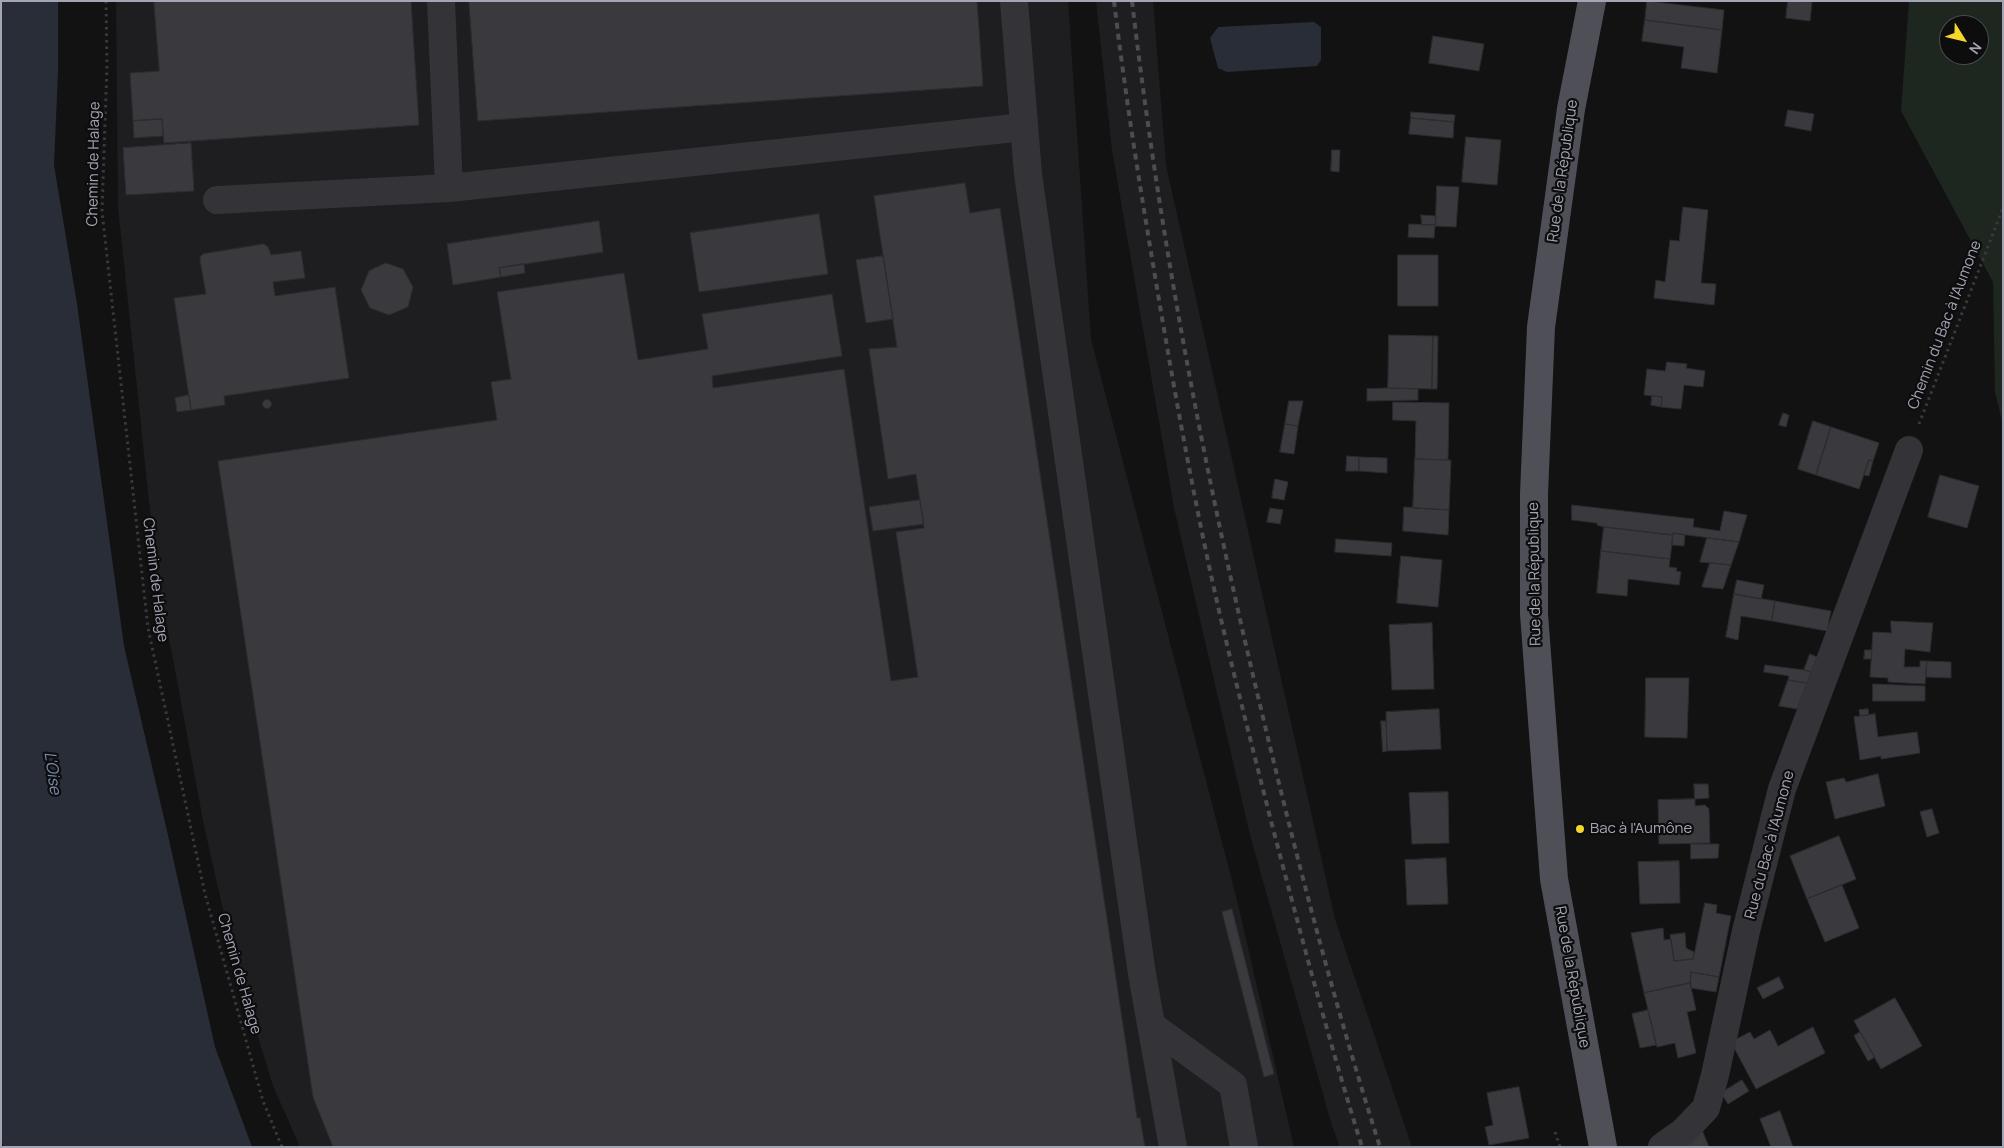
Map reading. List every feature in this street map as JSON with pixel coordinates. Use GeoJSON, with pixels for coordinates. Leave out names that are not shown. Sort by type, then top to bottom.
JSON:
{"type":"FeatureCollection","features":[{"type":"Feature","properties":{"kind":"main road","name":"Rue de la République"},"geometry":{"type":"LineString","coordinates":[[1592,1],[1571,109],[1541,327],[1534,494],[1534,614],[1554,879],[1603,1147]]}},
{"type":"Feature","properties":{"kind":"street"},"geometry":{"type":"LineString","coordinates":[[441,1],[448,188]]}},
{"type":"Feature","properties":{"kind":"street"},"geometry":{"type":"LineString","coordinates":[[1014,1],[1028,174],[1142,974],[1173,1147]]}},
{"type":"Feature","properties":{"kind":"street"},"geometry":{"type":"LineString","coordinates":[[217,200],[448,188],[1024,127]]}},
{"type":"Feature","properties":{"kind":"street","name":"Rue du Bac à l'Aumone"},"geometry":{"type":"LineString","coordinates":[[1662,1147],[1683,1132],[1706,1108],[1715,1075],[1746,931],[1782,790],[1909,450]]}},
{"type":"Feature","properties":{"kind":"street"},"geometry":{"type":"LineString","coordinates":[[1151,1025],[1233,1085],[1244,1147]]}},
{"type":"Feature","properties":{"kind":"path","name":"Chemin de Halage"},"geometry":{"type":"LineString","coordinates":[[106,1],[107,66],[102,211],[148,628],[205,894],[264,1101],[282,1147]]}},
{"type":"Feature","properties":{"kind":"path","name":"Chemin du Bac à l'Aumone"},"geometry":{"type":"LineString","coordinates":[[1909,450],[2003,208]]}},
{"type":"Feature","properties":{"kind":"path"},"geometry":{"type":"LineString","coordinates":[[1555,1132],[1560,1147]]}},
{"type":"Feature","properties":{"kind":"shaded area"},"geometry":{"type":"Polygon","coordinates":[[[116,1],[1068,1],[1091,339],[1237,900],[1294,1147],[300,1147],[273,1086],[235,962],[204,826],[156,568],[118,207],[116,1]]]}},
{"type":"Feature","properties":{"kind":"shaded area"},"geometry":{"type":"Polygon","coordinates":[[[1096,1],[1153,1],[1166,165],[1335,919],[1412,1147],[1340,1147],[1332,1126],[1250,835],[1174,508],[1112,150],[1096,1]]]}},
{"type":"Feature","properties":{"kind":"shaded area"},"geometry":{"type":"Polygon","coordinates":[[[1909,1],[2003,1],[2003,425],[1995,392],[1993,282],[1901,111],[1909,1]]]}},
{"type":"Feature","properties":{"kind":"water","name":"L'Oise"},"geometry":{"type":"Polygon","coordinates":[[[1,1],[58,1],[58,72],[54,165],[77,304],[124,646],[215,1047],[252,1147],[4,1147],[1,1140],[1,1]]]}},
{"type":"Feature","properties":{"kind":"water"},"geometry":{"type":"Polygon","coordinates":[[[1314,22],[1321,27],[1321,60],[1317,66],[1227,72],[1218,68],[1210,38],[1218,27],[1314,22]]]}},
{"type":"Feature","properties":{"kind":"building"},"geometry":{"type":"Polygon","coordinates":[[[154,1],[411,1],[419,125],[164,143],[162,119],[133,121],[130,73],[159,71],[154,1]]]}},
{"type":"Feature","properties":{"kind":"building"},"geometry":{"type":"Polygon","coordinates":[[[469,1],[977,1],[983,86],[478,121],[469,1]]]}},
{"type":"Feature","properties":{"kind":"building"},"geometry":{"type":"Polygon","coordinates":[[[1647,1],[1724,10],[1722,30],[1645,20],[1647,1]]]}},
{"type":"Feature","properties":{"kind":"building"},"geometry":{"type":"Polygon","coordinates":[[[1788,1],[1812,2],[1810,21],[1786,18],[1788,1]]]}},
{"type":"Feature","properties":{"kind":"building"},"geometry":{"type":"Polygon","coordinates":[[[1645,20],[1722,30],[1717,73],[1681,68],[1684,47],[1642,41],[1645,20]]]}},
{"type":"Feature","properties":{"kind":"building"},"geometry":{"type":"Polygon","coordinates":[[[1433,36],[1484,44],[1479,71],[1429,63],[1433,36]]]}},
{"type":"Feature","properties":{"kind":"building"},"geometry":{"type":"Polygon","coordinates":[[[1788,110],[1814,114],[1811,131],[1785,126],[1788,110]]]}},
{"type":"Feature","properties":{"kind":"building"},"geometry":{"type":"Polygon","coordinates":[[[1411,112],[1455,115],[1454,122],[1411,118],[1411,112]]]}},
{"type":"Feature","properties":{"kind":"building"},"geometry":{"type":"Polygon","coordinates":[[[1411,118],[1454,122],[1453,138],[1409,134],[1411,118]]]}},
{"type":"Feature","properties":{"kind":"building"},"geometry":{"type":"Polygon","coordinates":[[[162,119],[163,136],[134,138],[133,121],[162,119]]]}},
{"type":"Feature","properties":{"kind":"building"},"geometry":{"type":"Polygon","coordinates":[[[1466,137],[1501,140],[1497,185],[1462,182],[1466,137]]]}},
{"type":"Feature","properties":{"kind":"building"},"geometry":{"type":"Polygon","coordinates":[[[191,143],[194,191],[126,195],[123,148],[191,143]]]}},
{"type":"Feature","properties":{"kind":"building"},"geometry":{"type":"Polygon","coordinates":[[[1332,150],[1340,150],[1339,172],[1331,171],[1332,150]]]}},
{"type":"Feature","properties":{"kind":"building"},"geometry":{"type":"Polygon","coordinates":[[[965,183],[970,213],[1000,208],[1137,1118],[1140,1118],[1145,1147],[333,1147],[313,1097],[218,461],[497,420],[491,382],[511,379],[497,292],[624,273],[638,360],[708,349],[702,314],[832,294],[842,356],[712,376],[713,388],[844,369],[891,681],[918,677],[896,532],[924,528],[916,474],[888,479],[869,349],[897,347],[874,196],[965,183]]]}},
{"type":"Feature","properties":{"kind":"building"},"geometry":{"type":"Polygon","coordinates":[[[1437,186],[1459,187],[1456,227],[1435,226],[1434,238],[1408,237],[1409,224],[1435,225],[1437,186]]]}},
{"type":"Feature","properties":{"kind":"building"},"geometry":{"type":"Polygon","coordinates":[[[1683,207],[1708,210],[1701,283],[1716,284],[1714,305],[1654,298],[1656,280],[1665,282],[1670,240],[1679,241],[1683,207]]]}},
{"type":"Feature","properties":{"kind":"building"},"geometry":{"type":"Polygon","coordinates":[[[819,214],[828,274],[699,292],[690,233],[819,214]]]}},
{"type":"Feature","properties":{"kind":"building"},"geometry":{"type":"Polygon","coordinates":[[[1421,215],[1436,216],[1435,225],[1422,225],[1421,215]]]}},
{"type":"Feature","properties":{"kind":"building"},"geometry":{"type":"Polygon","coordinates":[[[599,221],[603,252],[499,268],[501,277],[453,285],[447,244],[599,221]]]}},
{"type":"Feature","properties":{"kind":"building"},"geometry":{"type":"Polygon","coordinates":[[[264,244],[268,247],[271,255],[301,251],[305,278],[273,282],[275,296],[335,287],[349,378],[224,396],[225,405],[191,410],[174,298],[206,294],[200,260],[203,254],[264,244]]]}},
{"type":"Feature","properties":{"kind":"building"},"geometry":{"type":"Polygon","coordinates":[[[1398,255],[1438,255],[1438,306],[1398,306],[1398,255]]]}},
{"type":"Feature","properties":{"kind":"building"},"geometry":{"type":"Polygon","coordinates":[[[883,256],[893,319],[866,323],[856,260],[883,256]]]}},
{"type":"Feature","properties":{"kind":"building"},"geometry":{"type":"Polygon","coordinates":[[[386,263],[403,269],[413,287],[408,307],[389,315],[370,308],[361,290],[369,271],[386,263]]]}},
{"type":"Feature","properties":{"kind":"building"},"geometry":{"type":"Polygon","coordinates":[[[524,264],[525,273],[501,277],[499,268],[524,264]]]}},
{"type":"Feature","properties":{"kind":"building"},"geometry":{"type":"Polygon","coordinates":[[[1389,335],[1433,336],[1432,389],[1388,388],[1389,335]]]}},
{"type":"Feature","properties":{"kind":"building"},"geometry":{"type":"Polygon","coordinates":[[[1433,336],[1438,336],[1437,389],[1432,389],[1433,336]]]}},
{"type":"Feature","properties":{"kind":"building"},"geometry":{"type":"Polygon","coordinates":[[[1667,362],[1687,364],[1686,368],[1705,371],[1703,387],[1684,385],[1681,409],[1661,407],[1662,397],[1644,395],[1647,369],[1665,371],[1667,362]]]}},
{"type":"Feature","properties":{"kind":"building"},"geometry":{"type":"Polygon","coordinates":[[[1367,389],[1418,389],[1418,400],[1367,401],[1367,389]]]}},
{"type":"Feature","properties":{"kind":"building"},"geometry":{"type":"Polygon","coordinates":[[[189,395],[191,410],[177,412],[175,398],[189,395]]]}},
{"type":"Feature","properties":{"kind":"building"},"geometry":{"type":"Polygon","coordinates":[[[1652,396],[1662,397],[1661,407],[1651,405],[1652,396]]]}},
{"type":"Feature","properties":{"kind":"building"},"geometry":{"type":"Polygon","coordinates":[[[267,400],[271,404],[267,408],[263,404],[267,400]]]}},
{"type":"Feature","properties":{"kind":"building"},"geometry":{"type":"Polygon","coordinates":[[[1289,401],[1303,401],[1298,426],[1285,424],[1289,401]]]}},
{"type":"Feature","properties":{"kind":"building"},"geometry":{"type":"Polygon","coordinates":[[[1393,402],[1449,403],[1448,460],[1415,459],[1416,421],[1393,420],[1393,402]]]}},
{"type":"Feature","properties":{"kind":"building"},"geometry":{"type":"Polygon","coordinates":[[[1783,413],[1789,415],[1786,427],[1779,425],[1783,413]]]}},
{"type":"Feature","properties":{"kind":"building"},"geometry":{"type":"Polygon","coordinates":[[[1813,421],[1831,427],[1816,475],[1798,469],[1813,421]]]}},
{"type":"Feature","properties":{"kind":"building"},"geometry":{"type":"Polygon","coordinates":[[[1285,424],[1298,426],[1294,454],[1280,452],[1285,424]]]}},
{"type":"Feature","properties":{"kind":"building"},"geometry":{"type":"Polygon","coordinates":[[[1831,427],[1879,443],[1873,461],[1869,460],[1859,489],[1816,475],[1831,427]]]}},
{"type":"Feature","properties":{"kind":"building"},"geometry":{"type":"Polygon","coordinates":[[[1347,456],[1359,457],[1359,471],[1346,471],[1347,456]]]}},
{"type":"Feature","properties":{"kind":"building"},"geometry":{"type":"Polygon","coordinates":[[[1359,457],[1387,458],[1387,473],[1359,471],[1359,457]]]}},
{"type":"Feature","properties":{"kind":"building"},"geometry":{"type":"Polygon","coordinates":[[[1415,459],[1451,460],[1449,510],[1413,508],[1415,459]]]}},
{"type":"Feature","properties":{"kind":"building"},"geometry":{"type":"Polygon","coordinates":[[[1869,460],[1873,461],[1869,476],[1864,475],[1869,460]]]}},
{"type":"Feature","properties":{"kind":"building"},"geometry":{"type":"Polygon","coordinates":[[[1940,475],[1979,486],[1967,528],[1928,517],[1940,475]]]}},
{"type":"Feature","properties":{"kind":"building"},"geometry":{"type":"Polygon","coordinates":[[[1275,479],[1288,482],[1284,500],[1272,498],[1275,479]]]}},
{"type":"Feature","properties":{"kind":"building"},"geometry":{"type":"Polygon","coordinates":[[[920,500],[924,524],[873,531],[869,507],[920,500]]]}},
{"type":"Feature","properties":{"kind":"building"},"geometry":{"type":"Polygon","coordinates":[[[1572,505],[1694,519],[1693,527],[1720,531],[1724,511],[1747,515],[1739,542],[1673,533],[1673,535],[1604,527],[1597,525],[1597,523],[1572,520],[1572,505]]]}},
{"type":"Feature","properties":{"kind":"building"},"geometry":{"type":"Polygon","coordinates":[[[1404,507],[1449,510],[1448,535],[1403,531],[1404,507]]]}},
{"type":"Feature","properties":{"kind":"building"},"geometry":{"type":"Polygon","coordinates":[[[1270,508],[1283,510],[1280,524],[1267,522],[1270,508]]]}},
{"type":"Feature","properties":{"kind":"building"},"geometry":{"type":"Polygon","coordinates":[[[1604,527],[1673,535],[1670,559],[1601,551],[1604,527]]]}},
{"type":"Feature","properties":{"kind":"building"},"geometry":{"type":"Polygon","coordinates":[[[1673,533],[1685,535],[1684,546],[1672,545],[1673,533]]]}},
{"type":"Feature","properties":{"kind":"building"},"geometry":{"type":"Polygon","coordinates":[[[1707,538],[1739,542],[1731,565],[1700,562],[1707,538]]]}},
{"type":"Feature","properties":{"kind":"building"},"geometry":{"type":"Polygon","coordinates":[[[1336,539],[1392,543],[1391,556],[1335,552],[1336,539]]]}},
{"type":"Feature","properties":{"kind":"building"},"geometry":{"type":"Polygon","coordinates":[[[1601,551],[1670,559],[1669,567],[1677,568],[1676,571],[1681,572],[1679,585],[1628,579],[1627,596],[1597,593],[1601,551]]]}},
{"type":"Feature","properties":{"kind":"building"},"geometry":{"type":"Polygon","coordinates":[[[1401,556],[1442,560],[1438,607],[1397,603],[1401,556]]]}},
{"type":"Feature","properties":{"kind":"building"},"geometry":{"type":"Polygon","coordinates":[[[1710,563],[1731,565],[1723,589],[1702,587],[1710,563]]]}},
{"type":"Feature","properties":{"kind":"building"},"geometry":{"type":"Polygon","coordinates":[[[1737,580],[1764,585],[1761,599],[1734,594],[1737,580]]]}},
{"type":"Feature","properties":{"kind":"building"},"geometry":{"type":"Polygon","coordinates":[[[1734,594],[1775,601],[1772,621],[1741,616],[1738,640],[1726,637],[1734,594]]]}},
{"type":"Feature","properties":{"kind":"building"},"geometry":{"type":"Polygon","coordinates":[[[1775,601],[1831,611],[1827,631],[1772,621],[1775,601]]]}},
{"type":"Feature","properties":{"kind":"building"},"geometry":{"type":"Polygon","coordinates":[[[1891,621],[1933,623],[1930,652],[1905,649],[1904,667],[1920,667],[1920,661],[1927,661],[1925,684],[1888,682],[1888,678],[1870,677],[1873,632],[1891,633],[1891,621]]]}},
{"type":"Feature","properties":{"kind":"building"},"geometry":{"type":"Polygon","coordinates":[[[1432,623],[1434,689],[1392,690],[1389,625],[1432,623]]]}},
{"type":"Feature","properties":{"kind":"building"},"geometry":{"type":"Polygon","coordinates":[[[1865,650],[1872,650],[1871,659],[1864,659],[1865,650]]]}},
{"type":"Feature","properties":{"kind":"building"},"geometry":{"type":"Polygon","coordinates":[[[1810,654],[1817,657],[1811,672],[1804,670],[1810,654]]]}},
{"type":"Feature","properties":{"kind":"building"},"geometry":{"type":"Polygon","coordinates":[[[1927,661],[1951,662],[1951,678],[1926,677],[1927,661]]]}},
{"type":"Feature","properties":{"kind":"building"},"geometry":{"type":"Polygon","coordinates":[[[1765,665],[1811,672],[1807,683],[1788,680],[1789,676],[1764,672],[1765,665]]]}},
{"type":"Feature","properties":{"kind":"building"},"geometry":{"type":"Polygon","coordinates":[[[1646,678],[1689,678],[1687,738],[1645,737],[1646,678]]]}},
{"type":"Feature","properties":{"kind":"building"},"geometry":{"type":"Polygon","coordinates":[[[1788,680],[1807,683],[1797,709],[1779,706],[1788,680]]]}},
{"type":"Feature","properties":{"kind":"building"},"geometry":{"type":"Polygon","coordinates":[[[1873,684],[1925,686],[1925,701],[1873,701],[1873,684]]]}},
{"type":"Feature","properties":{"kind":"building"},"geometry":{"type":"Polygon","coordinates":[[[1439,709],[1441,749],[1387,751],[1386,712],[1439,709]]]}},
{"type":"Feature","properties":{"kind":"building"},"geometry":{"type":"Polygon","coordinates":[[[1868,709],[1869,715],[1860,716],[1859,710],[1868,709]]]}},
{"type":"Feature","properties":{"kind":"building"},"geometry":{"type":"Polygon","coordinates":[[[1875,714],[1878,737],[1917,732],[1920,753],[1881,759],[1881,756],[1860,760],[1854,717],[1875,714]]]}},
{"type":"Feature","properties":{"kind":"building"},"geometry":{"type":"Polygon","coordinates":[[[1381,721],[1386,721],[1387,751],[1383,752],[1381,721]]]}},
{"type":"Feature","properties":{"kind":"building"},"geometry":{"type":"Polygon","coordinates":[[[1878,774],[1885,806],[1835,819],[1826,782],[1844,778],[1846,782],[1878,774]]]}},
{"type":"Feature","properties":{"kind":"building"},"geometry":{"type":"Polygon","coordinates":[[[1694,784],[1708,784],[1709,798],[1695,799],[1694,784]]]}},
{"type":"Feature","properties":{"kind":"building"},"geometry":{"type":"Polygon","coordinates":[[[1448,792],[1449,843],[1412,844],[1409,793],[1448,792]]]}},
{"type":"Feature","properties":{"kind":"building"},"geometry":{"type":"Polygon","coordinates":[[[1695,799],[1695,806],[1705,805],[1709,809],[1710,843],[1659,844],[1658,800],[1695,799]]]}},
{"type":"Feature","properties":{"kind":"building"},"geometry":{"type":"Polygon","coordinates":[[[1932,809],[1939,833],[1927,837],[1920,812],[1932,809]]]}},
{"type":"Feature","properties":{"kind":"building"},"geometry":{"type":"Polygon","coordinates":[[[1839,836],[1856,879],[1807,899],[1790,856],[1839,836]]]}},
{"type":"Feature","properties":{"kind":"building"},"geometry":{"type":"Polygon","coordinates":[[[1691,844],[1719,844],[1718,858],[1691,859],[1691,844]]]}},
{"type":"Feature","properties":{"kind":"building"},"geometry":{"type":"Polygon","coordinates":[[[1446,858],[1448,904],[1407,905],[1405,860],[1446,858]]]}},
{"type":"Feature","properties":{"kind":"building"},"geometry":{"type":"Polygon","coordinates":[[[1679,861],[1680,903],[1640,904],[1638,862],[1679,861]]]}},
{"type":"Feature","properties":{"kind":"building"},"geometry":{"type":"Polygon","coordinates":[[[1842,885],[1859,928],[1825,942],[1807,899],[1842,885]]]}},
{"type":"Feature","properties":{"kind":"building"},"geometry":{"type":"Polygon","coordinates":[[[1705,903],[1717,905],[1716,913],[1731,916],[1719,977],[1691,972],[1690,983],[1644,993],[1631,933],[1663,928],[1664,940],[1671,939],[1674,961],[1693,959],[1705,903]]]}},
{"type":"Feature","properties":{"kind":"building"},"geometry":{"type":"Polygon","coordinates":[[[1232,909],[1274,1074],[1264,1077],[1222,912],[1232,909]]]}},
{"type":"Feature","properties":{"kind":"building"},"geometry":{"type":"Polygon","coordinates":[[[1685,933],[1686,948],[1694,952],[1693,959],[1674,961],[1670,935],[1685,933]]]}},
{"type":"Feature","properties":{"kind":"building"},"geometry":{"type":"Polygon","coordinates":[[[1691,972],[1719,977],[1716,992],[1691,988],[1691,972]]]}},
{"type":"Feature","properties":{"kind":"building"},"geometry":{"type":"Polygon","coordinates":[[[1779,977],[1784,988],[1763,999],[1757,988],[1779,977]]]}},
{"type":"Feature","properties":{"kind":"building"},"geometry":{"type":"Polygon","coordinates":[[[1690,983],[1696,1010],[1687,1012],[1696,1053],[1678,1058],[1675,1043],[1657,1047],[1644,993],[1690,983]]]}},
{"type":"Feature","properties":{"kind":"building"},"geometry":{"type":"Polygon","coordinates":[[[1895,998],[1922,1046],[1881,1069],[1854,1021],[1895,998]]]}},
{"type":"Feature","properties":{"kind":"building"},"geometry":{"type":"Polygon","coordinates":[[[1648,1010],[1656,1045],[1640,1048],[1632,1014],[1648,1010]]]}},
{"type":"Feature","properties":{"kind":"building"},"geometry":{"type":"Polygon","coordinates":[[[1813,1027],[1825,1053],[1756,1089],[1731,1042],[1750,1032],[1754,1039],[1770,1030],[1778,1046],[1813,1027]]]}},
{"type":"Feature","properties":{"kind":"building"},"geometry":{"type":"Polygon","coordinates":[[[1860,1032],[1875,1057],[1868,1061],[1854,1036],[1860,1032]]]}},
{"type":"Feature","properties":{"kind":"building"},"geometry":{"type":"Polygon","coordinates":[[[1742,1080],[1749,1091],[1728,1104],[1721,1093],[1742,1080]]]}},
{"type":"Feature","properties":{"kind":"building"},"geometry":{"type":"Polygon","coordinates":[[[1519,1087],[1529,1138],[1489,1145],[1485,1127],[1493,1125],[1487,1093],[1519,1087]]]}},
{"type":"Feature","properties":{"kind":"building"},"geometry":{"type":"Polygon","coordinates":[[[1780,1111],[1793,1147],[1771,1147],[1760,1119],[1780,1111]]]}},
{"type":"Feature","properties":{"kind":"building"},"geometry":{"type":"Polygon","coordinates":[[[1702,1130],[1709,1147],[1678,1147],[1702,1130]]]}},
{"type":"Feature","properties":{"kind":"railway"},"geometry":{"type":"LineString","coordinates":[[1114,1],[1131,127],[1157,288],[1211,576],[1270,817],[1326,1024],[1362,1147]]}},
{"type":"Feature","properties":{"kind":"railway"},"geometry":{"type":"LineString","coordinates":[[1132,1],[1143,90],[1170,268],[1221,534],[1261,709],[1302,874],[1331,984],[1380,1147]]}},
{"type":"Feature","properties":{"kind":"place","name":"Bac à l'Aumône"},"geometry":{"type":"Point","coordinates":[1580,829]}}]}
